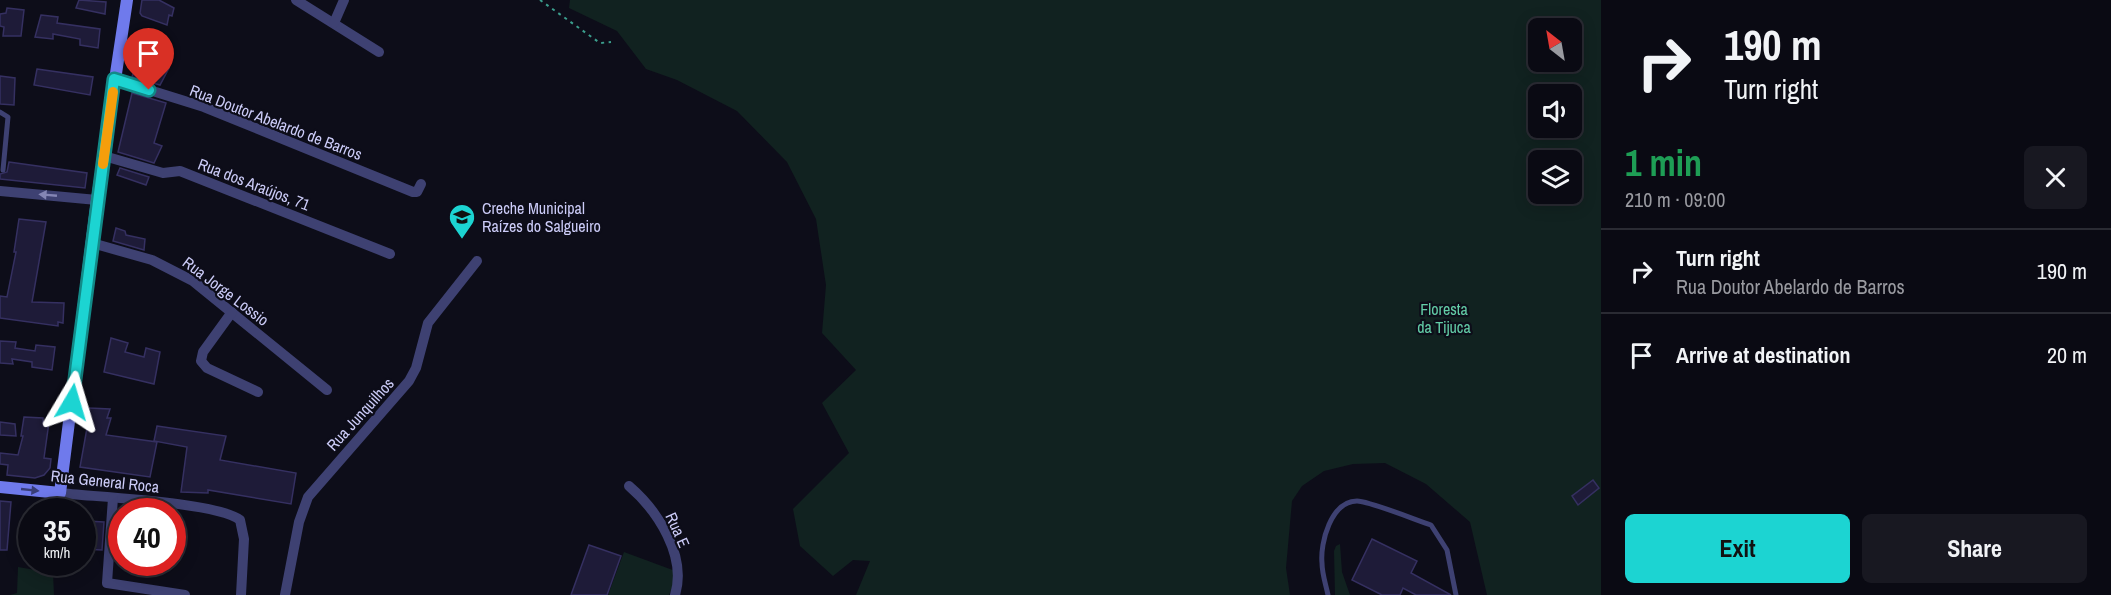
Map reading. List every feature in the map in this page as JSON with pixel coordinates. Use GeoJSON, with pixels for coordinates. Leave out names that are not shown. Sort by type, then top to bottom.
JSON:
{"type":"FeatureCollection","features":[{"type":"Feature","properties":{"kind":"street"},"geometry":{"type":"LineString","coordinates":[[60,493],[97,200],[127,0]]}},
{"type":"Feature","properties":{"kind":"street"},"geometry":{"type":"LineString","coordinates":[[296,0],[380,52]]}},
{"type":"Feature","properties":{"kind":"street"},"geometry":{"type":"LineString","coordinates":[[334,23],[344,0]]}},
{"type":"Feature","properties":{"kind":"street","name":"Rua Doutor Abelardo de Barros"},"geometry":{"type":"LineString","coordinates":[[114,79],[204,107],[413,192],[417,192],[421,184]]}},
{"type":"Feature","properties":{"kind":"street","name":"Rua dos Araújos, 71"},"geometry":{"type":"LineString","coordinates":[[104,156],[163,173],[180,171],[390,254]]}},
{"type":"Feature","properties":{"kind":"street"},"geometry":{"type":"LineString","coordinates":[[0,191],[97,200]]}},
{"type":"Feature","properties":{"kind":"street","name":"Rua Jorge Lossio"},"geometry":{"type":"LineString","coordinates":[[92,243],[172,268],[192,280],[327,390]]}},
{"type":"Feature","properties":{"kind":"street","name":"Rua Junquilhos"},"geometry":{"type":"LineString","coordinates":[[285,595],[299,522],[308,497],[409,381],[416,368],[428,323],[477,261]]}},
{"type":"Feature","properties":{"kind":"street"},"geometry":{"type":"LineString","coordinates":[[232,312],[203,352],[201,361],[207,368],[258,392]]}},
{"type":"Feature","properties":{"kind":"street","name":"Rua E"},"geometry":{"type":"LineString","coordinates":[[629,486],[651,508],[671,548],[678,567],[675,595]]}},
{"type":"Feature","properties":{"kind":"street","name":"Rua General Roca"},"geometry":{"type":"LineString","coordinates":[[0,487],[112,498]]}},
{"type":"Feature","properties":{"kind":"street","name":"Rua General Roca"},"geometry":{"type":"LineString","coordinates":[[186,506],[224,512],[240,520],[244,540],[242,595]]}},
{"type":"Feature","properties":{"kind":"street"},"geometry":{"type":"LineString","coordinates":[[108,566],[107,583],[110,585],[185,595]]}},
{"type":"Feature","properties":{"kind":"lane"},"geometry":{"type":"LineString","coordinates":[[0,112],[8,117],[3,170]]}},
{"type":"Feature","properties":{"kind":"lane"},"geometry":{"type":"LineString","coordinates":[[1328,595],[1321,562],[1327,527],[1333,514],[1340,507],[1358,501],[1431,525],[1447,550],[1456,595]]}},
{"type":"Feature","properties":{"kind":"path"},"geometry":{"type":"LineString","coordinates":[[540,0],[600,43],[611,42]]}},
{"type":"Feature","properties":{"kind":"green space","name":"Floresta da Tijuca"},"geometry":{"type":"Polygon","coordinates":[[[570,0],[1601,0],[1601,595],[1487,595],[1470,522],[1426,484],[1385,463],[1353,464],[1324,471],[1302,486],[1292,501],[1286,568],[1290,595],[856,595],[870,561],[853,560],[833,576],[800,546],[793,509],[849,453],[822,403],[856,370],[822,333],[826,285],[816,219],[787,162],[737,111],[677,80],[646,69],[617,31],[569,8],[570,0]]]}},
{"type":"Feature","properties":{"kind":"green space"},"geometry":{"type":"Polygon","coordinates":[[[1340,544],[1342,572],[1350,595],[1335,595],[1334,551],[1340,544]]]}},
{"type":"Feature","properties":{"kind":"green space"},"geometry":{"type":"Polygon","coordinates":[[[624,552],[678,572],[669,595],[608,595],[624,552]]]}},
{"type":"Feature","properties":{"kind":"green space"},"geometry":{"type":"Polygon","coordinates":[[[18,567],[18,576],[53,576],[54,595],[10,595],[17,593],[18,567]]]}},
{"type":"Feature","properties":{"kind":"building"},"geometry":{"type":"Polygon","coordinates":[[[79,0],[106,2],[105,14],[76,8],[79,0]]]}},
{"type":"Feature","properties":{"kind":"building"},"geometry":{"type":"Polygon","coordinates":[[[142,0],[159,0],[174,8],[172,16],[169,15],[167,25],[142,16],[140,13],[142,0]]]}},
{"type":"Feature","properties":{"kind":"building"},"geometry":{"type":"Polygon","coordinates":[[[7,8],[24,10],[21,36],[3,36],[4,27],[0,26],[0,14],[6,13],[7,8]]]}},
{"type":"Feature","properties":{"kind":"building"},"geometry":{"type":"Polygon","coordinates":[[[41,15],[58,17],[57,23],[100,29],[98,48],[80,45],[80,39],[53,34],[53,39],[35,37],[41,15]]]}},
{"type":"Feature","properties":{"kind":"building"},"geometry":{"type":"Polygon","coordinates":[[[141,50],[156,50],[156,53],[168,58],[165,67],[169,68],[160,85],[132,77],[141,50]]]}},
{"type":"Feature","properties":{"kind":"building"},"geometry":{"type":"Polygon","coordinates":[[[37,69],[93,77],[90,95],[34,85],[37,69]]]}},
{"type":"Feature","properties":{"kind":"building"},"geometry":{"type":"Polygon","coordinates":[[[0,76],[15,78],[14,105],[0,104],[0,76]]]}},
{"type":"Feature","properties":{"kind":"building"},"geometry":{"type":"Polygon","coordinates":[[[132,93],[166,103],[154,143],[162,146],[154,163],[118,152],[132,93]]]}},
{"type":"Feature","properties":{"kind":"building"},"geometry":{"type":"Polygon","coordinates":[[[9,162],[87,173],[85,188],[0,179],[0,174],[7,172],[9,162]]]}},
{"type":"Feature","properties":{"kind":"building"},"geometry":{"type":"Polygon","coordinates":[[[120,168],[149,177],[146,185],[117,175],[120,168]]]}},
{"type":"Feature","properties":{"kind":"building"},"geometry":{"type":"Polygon","coordinates":[[[19,219],[46,222],[32,302],[64,303],[63,323],[58,322],[58,326],[0,318],[0,296],[7,297],[16,252],[14,252],[19,219]]]}},
{"type":"Feature","properties":{"kind":"building"},"geometry":{"type":"Polygon","coordinates":[[[116,228],[125,231],[126,235],[145,239],[144,250],[113,241],[116,228]]]}},
{"type":"Feature","properties":{"kind":"building"},"geometry":{"type":"Polygon","coordinates":[[[111,338],[128,343],[125,352],[144,357],[146,348],[160,352],[154,384],[104,372],[111,338]]]}},
{"type":"Feature","properties":{"kind":"building"},"geometry":{"type":"Polygon","coordinates":[[[0,341],[16,342],[15,348],[35,351],[36,345],[55,347],[52,370],[32,367],[32,362],[12,359],[13,364],[0,363],[0,341]]]}},
{"type":"Feature","properties":{"kind":"building"},"geometry":{"type":"Polygon","coordinates":[[[89,408],[110,409],[107,418],[111,418],[106,435],[157,442],[150,477],[80,467],[87,428],[84,427],[89,408]]]}},
{"type":"Feature","properties":{"kind":"building"},"geometry":{"type":"Polygon","coordinates":[[[24,417],[43,418],[43,422],[49,422],[44,458],[51,459],[50,468],[44,475],[35,478],[7,475],[8,465],[0,464],[0,453],[18,455],[23,436],[21,436],[24,417]]]}},
{"type":"Feature","properties":{"kind":"building"},"geometry":{"type":"Polygon","coordinates":[[[0,422],[15,424],[16,436],[0,435],[0,422]]]}},
{"type":"Feature","properties":{"kind":"building"},"geometry":{"type":"Polygon","coordinates":[[[157,426],[226,436],[220,460],[296,473],[291,504],[208,490],[208,493],[181,492],[187,447],[154,441],[157,426]]]}},
{"type":"Feature","properties":{"kind":"building"},"geometry":{"type":"Polygon","coordinates":[[[1593,480],[1599,488],[1578,505],[1572,496],[1593,480]]]}},
{"type":"Feature","properties":{"kind":"building"},"geometry":{"type":"Polygon","coordinates":[[[0,501],[11,502],[7,550],[0,550],[0,501]]]}},
{"type":"Feature","properties":{"kind":"building"},"geometry":{"type":"Polygon","coordinates":[[[96,522],[104,522],[102,550],[96,550],[96,522]]]}},
{"type":"Feature","properties":{"kind":"building"},"geometry":{"type":"Polygon","coordinates":[[[1372,539],[1417,561],[1411,573],[1451,595],[1416,595],[1403,588],[1400,595],[1382,595],[1352,580],[1372,539]]]}},
{"type":"Feature","properties":{"kind":"building"},"geometry":{"type":"Polygon","coordinates":[[[589,545],[621,556],[607,595],[571,595],[589,545]]]}},
{"type":"Feature","properties":{"kind":"slow traffic"},"geometry":{"type":"LineString","coordinates":[[103,164],[113,92]]}},
{"type":"Feature","properties":{"kind":"place","name":"Creche Municipal Raízes do Salgueiro"},"geometry":{"type":"Point","coordinates":[462,240]}},
{"type":"Feature","properties":{"kind":"route"},"geometry":{"type":"LineString","coordinates":[[72,402],[114,79],[149,90]]}}]}
